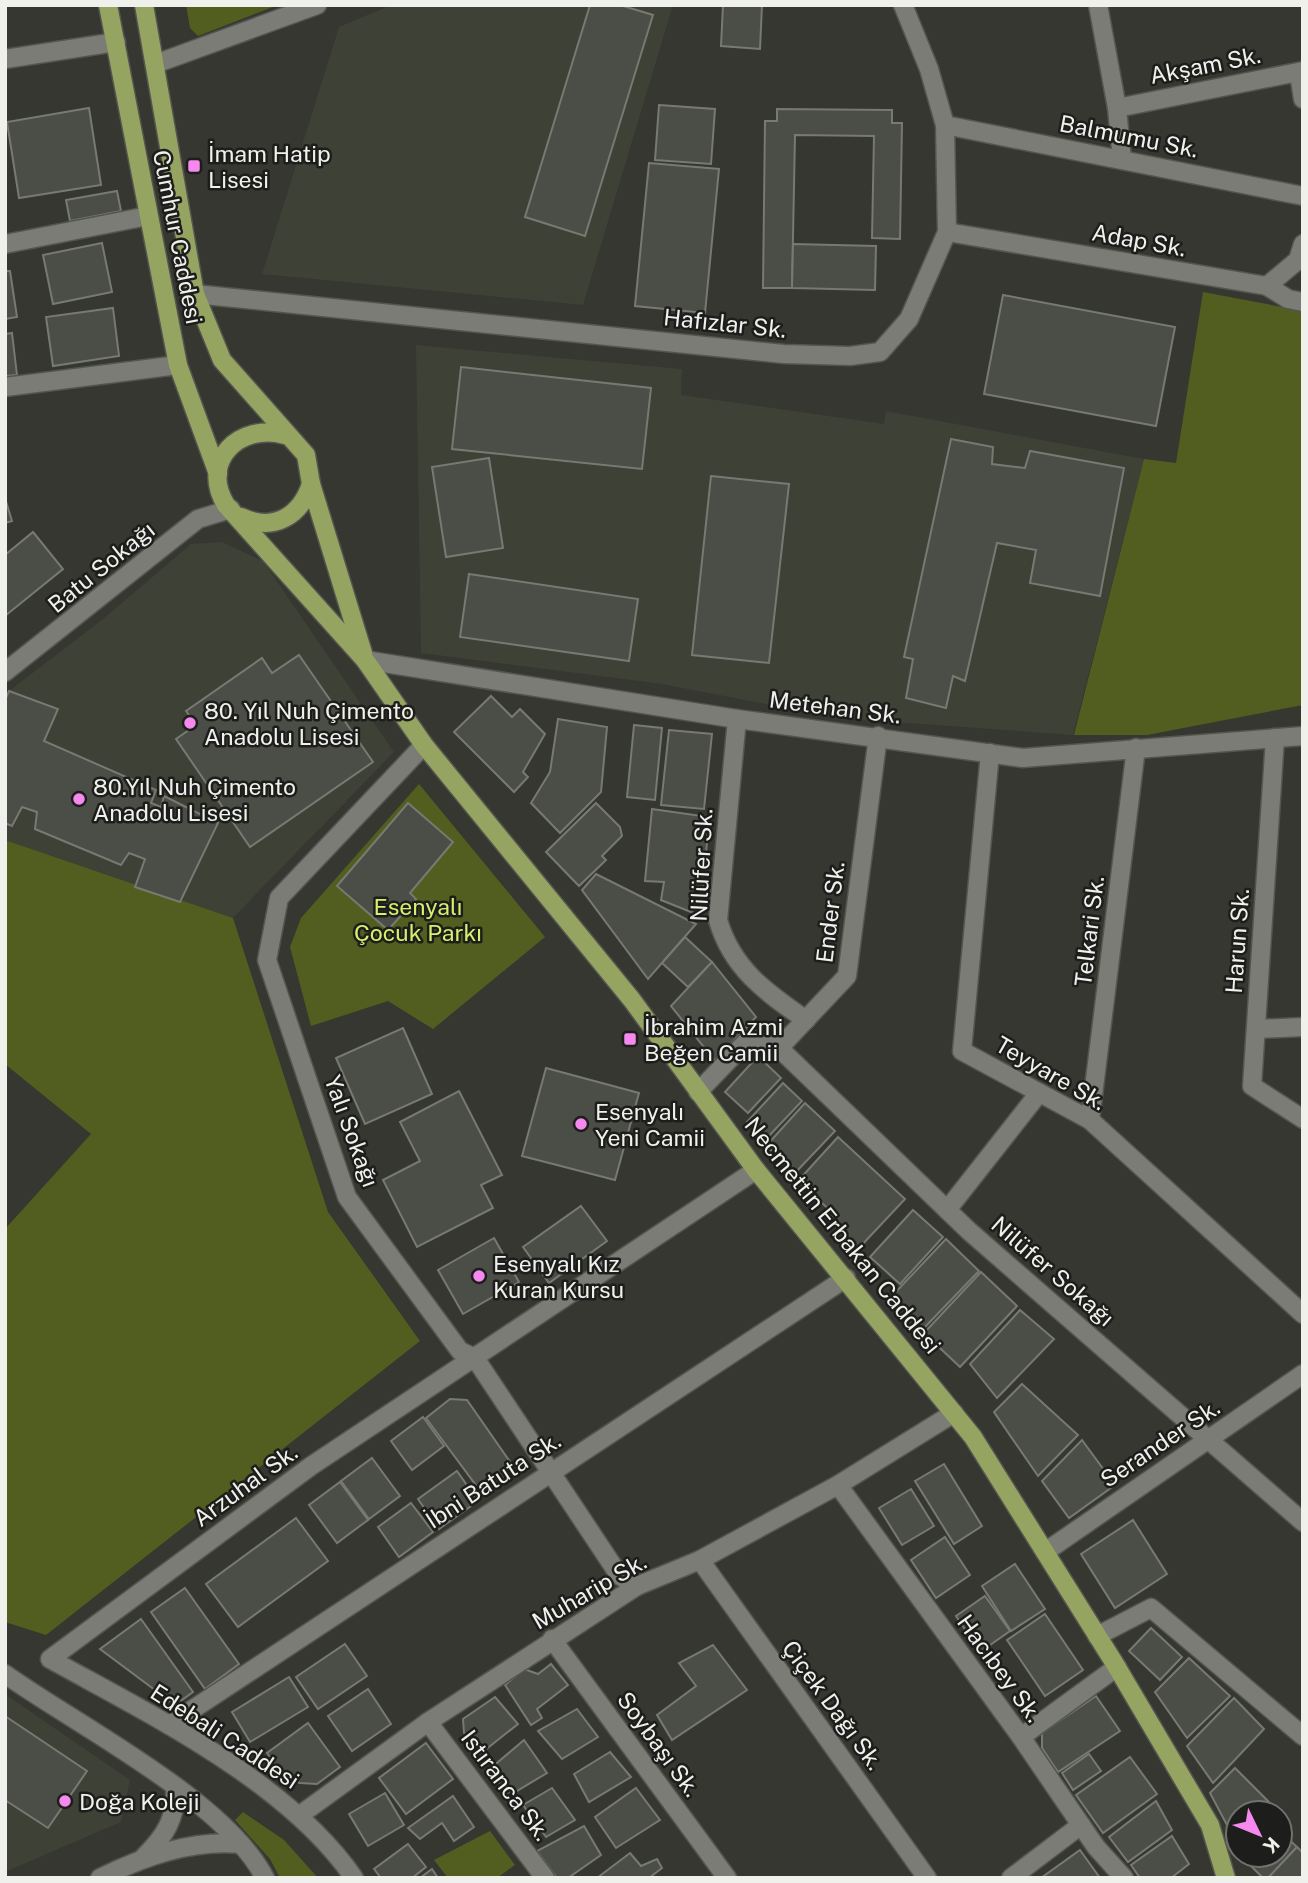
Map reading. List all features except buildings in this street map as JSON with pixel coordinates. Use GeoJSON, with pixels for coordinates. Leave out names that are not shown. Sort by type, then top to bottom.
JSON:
{"type":"FeatureCollection","features":[{"type":"Feature","properties":{"kind":"main road","name":"Cumhur Caddesi"},"geometry":{"type":"LineString","coordinates":[[108,5],[178,365],[219,482]]}},
{"type":"Feature","properties":{"kind":"main road","name":"Necmettin Erbakan Caddesi"},"geometry":{"type":"LineString","coordinates":[[144,5],[195,294],[222,360],[306,456],[311,484],[365,660]]}},
{"type":"Feature","properties":{"kind":"main road"},"geometry":{"type":"LineString","coordinates":[[219,482],[230,447],[241,437],[271,431],[285,435]]}},
{"type":"Feature","properties":{"kind":"main road","name":"Necmettin Erbakan Caddesi"},"geometry":{"type":"LineString","coordinates":[[219,482],[234,513],[365,660],[424,745],[632,1000],[756,1170],[973,1437],[1117,1667],[1210,1825],[1226,1878]]}},
{"type":"Feature","properties":{"kind":"main road"},"geometry":{"type":"LineString","coordinates":[[234,513],[253,523],[268,524],[283,520],[296,512],[306,499],[311,484]]}},
{"type":"Feature","properties":{"kind":"street"},"geometry":{"type":"LineString","coordinates":[[155,64],[317,5]]}},
{"type":"Feature","properties":{"kind":"street","name":"Hafızlar Sk."},"geometry":{"type":"LineString","coordinates":[[195,294],[784,354],[850,356],[880,352],[909,319],[947,232],[945,125],[929,69],[903,5]]}},
{"type":"Feature","properties":{"kind":"street"},"geometry":{"type":"LineString","coordinates":[[1098,5],[1117,108],[1122,160]]}},
{"type":"Feature","properties":{"kind":"street"},"geometry":{"type":"LineString","coordinates":[[5,59],[116,42]]}},
{"type":"Feature","properties":{"kind":"street","name":"Akşam Sk."},"geometry":{"type":"LineString","coordinates":[[1117,108],[1303,71]]}},
{"type":"Feature","properties":{"kind":"street"},"geometry":{"type":"LineString","coordinates":[[1303,78],[1300,80],[1303,99]]}},
{"type":"Feature","properties":{"kind":"street","name":"Balmumu Sk."},"geometry":{"type":"LineString","coordinates":[[945,125],[1303,196]]}},
{"type":"Feature","properties":{"kind":"street"},"geometry":{"type":"LineString","coordinates":[[5,244],[148,216]]}},
{"type":"Feature","properties":{"kind":"street","name":"Adap Sk."},"geometry":{"type":"LineString","coordinates":[[947,232],[1267,286],[1288,299],[1303,302]]}},
{"type":"Feature","properties":{"kind":"street"},"geometry":{"type":"LineString","coordinates":[[1267,286],[1298,260],[1303,244]]}},
{"type":"Feature","properties":{"kind":"street"},"geometry":{"type":"LineString","coordinates":[[5,387],[178,365]]}},
{"type":"Feature","properties":{"kind":"street"},"geometry":{"type":"LineString","coordinates":[[198,519],[219,482]]}},
{"type":"Feature","properties":{"kind":"street","name":"Batu Sokağı"},"geometry":{"type":"LineString","coordinates":[[5,672],[198,519],[234,513]]}},
{"type":"Feature","properties":{"kind":"street","name":"Metehan Sk."},"geometry":{"type":"LineString","coordinates":[[365,660],[737,719],[1023,758],[1303,736]]}},
{"type":"Feature","properties":{"kind":"street","name":"Nilüfer Sk."},"geometry":{"type":"LineString","coordinates":[[737,719],[718,920],[722,934],[755,985],[806,1020]]}},
{"type":"Feature","properties":{"kind":"street","name":"Ender Sk."},"geometry":{"type":"LineString","coordinates":[[779,1048],[847,976],[877,736]]}},
{"type":"Feature","properties":{"kind":"street","name":"Harun Sk."},"geometry":{"type":"LineString","coordinates":[[1275,738],[1252,1086],[1303,1119]]}},
{"type":"Feature","properties":{"kind":"street","name":"Yalı Sokağı"},"geometry":{"type":"LineString","coordinates":[[424,745],[279,898],[267,960],[347,1197],[460,1351],[475,1358],[620,1575],[637,1586]]}},
{"type":"Feature","properties":{"kind":"street","name":"Telkari Sk."},"geometry":{"type":"LineString","coordinates":[[1090,1120],[1136,748]]}},
{"type":"Feature","properties":{"kind":"street","name":"Teyyare Sk."},"geometry":{"type":"LineString","coordinates":[[990,753],[962,1051],[1090,1120],[1303,1314]]}},
{"type":"Feature","properties":{"kind":"street"},"geometry":{"type":"LineString","coordinates":[[1256,1030],[1303,1027]]}},
{"type":"Feature","properties":{"kind":"street"},"geometry":{"type":"LineString","coordinates":[[698,1092],[750,1039],[779,1048]]}},
{"type":"Feature","properties":{"kind":"street","name":"Nilüfer Sokağı"},"geometry":{"type":"LineString","coordinates":[[779,1048],[947,1210],[1303,1522]]}},
{"type":"Feature","properties":{"kind":"street"},"geometry":{"type":"LineString","coordinates":[[947,1210],[1039,1093]]}},
{"type":"Feature","properties":{"kind":"street","name":"Arzuhal Sk."},"geometry":{"type":"LineString","coordinates":[[50,1659],[311,1466],[756,1170]]}},
{"type":"Feature","properties":{"kind":"street","name":"İbni Batuta Sk."},"geometry":{"type":"LineString","coordinates":[[169,1725],[846,1278]]}},
{"type":"Feature","properties":{"kind":"street","name":"Serander Sk."},"geometry":{"type":"LineString","coordinates":[[1045,1552],[1303,1374]]}},
{"type":"Feature","properties":{"kind":"street","name":"Muharip Sk."},"geometry":{"type":"LineString","coordinates":[[300,1815],[428,1722],[637,1586],[700,1560],[838,1485],[954,1413]]}},
{"type":"Feature","properties":{"kind":"street","name":"Hacıbey Sk."},"geometry":{"type":"LineString","coordinates":[[838,1485],[1021,1737],[1081,1825],[1124,1878]]}},
{"type":"Feature","properties":{"kind":"street","name":"Çiçek Dağı Sk."},"geometry":{"type":"LineString","coordinates":[[700,1560],[927,1878]]}},
{"type":"Feature","properties":{"kind":"street"},"geometry":{"type":"LineString","coordinates":[[1097,1636],[1150,1608],[1303,1736]]}},
{"type":"Feature","properties":{"kind":"street","name":"Soybaşı Sk."},"geometry":{"type":"LineString","coordinates":[[552,1639],[727,1878]]}},
{"type":"Feature","properties":{"kind":"street","name":"Edebali Caddesi"},"geometry":{"type":"LineString","coordinates":[[50,1659],[169,1725],[300,1815],[355,1878]]}},
{"type":"Feature","properties":{"kind":"street"},"geometry":{"type":"LineString","coordinates":[[1021,1737],[1117,1667]]}},
{"type":"Feature","properties":{"kind":"street"},"geometry":{"type":"LineString","coordinates":[[5,1674],[175,1787],[208,1812],[240,1844],[265,1878]]}},
{"type":"Feature","properties":{"kind":"street","name":"Istıranca Sk."},"geometry":{"type":"LineString","coordinates":[[428,1722],[545,1878]]}},
{"type":"Feature","properties":{"kind":"street"},"geometry":{"type":"LineString","coordinates":[[143,1858],[169,1828],[176,1808],[175,1787]]}},
{"type":"Feature","properties":{"kind":"street"},"geometry":{"type":"LineString","coordinates":[[1012,1878],[1081,1825]]}},
{"type":"Feature","properties":{"kind":"street"},"geometry":{"type":"LineString","coordinates":[[100,1878],[143,1858],[206,1844],[240,1844]]}},
{"type":"Feature","properties":{"kind":"shaded area"},"geometry":{"type":"Polygon","coordinates":[[[391,5],[673,5],[583,305],[262,274],[339,27],[391,5]]]}},
{"type":"Feature","properties":{"kind":"shaded area"},"geometry":{"type":"Polygon","coordinates":[[[416,345],[682,369],[681,395],[884,424],[886,411],[1144,459],[1073,735],[838,718],[662,684],[421,653],[416,345]]]}},
{"type":"Feature","properties":{"kind":"shaded area","name":"80. Yıl Nuh Çimento Anadolu Lisesi"},"geometry":{"type":"Polygon","coordinates":[[[222,542],[263,561],[394,752],[233,918],[5,840],[5,694],[103,619],[191,544],[222,542]]]}},
{"type":"Feature","properties":{"kind":"shaded area","name":"Doğa Koleji"},"geometry":{"type":"Polygon","coordinates":[[[5,1694],[130,1780],[121,1822],[5,1872],[5,1694]]]}},
{"type":"Feature","properties":{"kind":"green space"},"geometry":{"type":"Polygon","coordinates":[[[186,5],[278,5],[198,36],[190,28],[186,5]]]}},
{"type":"Feature","properties":{"kind":"green space"},"geometry":{"type":"Polygon","coordinates":[[[1203,292],[1303,311],[1303,705],[1147,735],[1074,735],[1144,459],[1176,463],[1203,292]]]}},
{"type":"Feature","properties":{"kind":"green space","name":"Esenyalı Çocuk Parkı"},"geometry":{"type":"Polygon","coordinates":[[[419,784],[545,937],[433,1029],[388,1001],[311,1026],[290,947],[301,918],[419,784]]]}},
{"type":"Feature","properties":{"kind":"green space"},"geometry":{"type":"Polygon","coordinates":[[[5,840],[233,918],[328,1212],[420,1341],[46,1635],[5,1622],[5,1229],[91,1134],[5,1064],[5,840]]]}},
{"type":"Feature","properties":{"kind":"green space"},"geometry":{"type":"Polygon","coordinates":[[[243,1812],[284,1840],[318,1878],[280,1878],[270,1859],[235,1820],[243,1812]]]}},
{"type":"Feature","properties":{"kind":"green space"},"geometry":{"type":"Polygon","coordinates":[[[490,1831],[515,1865],[497,1878],[448,1878],[434,1860],[490,1831]]]}},
{"type":"Feature","properties":{"kind":"place","name":"İmam Hatip Lisesi"},"geometry":{"type":"Point","coordinates":[194,166]}},
{"type":"Feature","properties":{"kind":"place","name":"80. Yıl Nuh Çimento Anadolu Lisesi"},"geometry":{"type":"Point","coordinates":[190,723]}},
{"type":"Feature","properties":{"kind":"place","name":"80.Yıl Nuh Çimento Anadolu Lisesi"},"geometry":{"type":"Point","coordinates":[79,799]}},
{"type":"Feature","properties":{"kind":"place","name":"İbrahim Azmi Beğen Camii"},"geometry":{"type":"Point","coordinates":[630,1039]}},
{"type":"Feature","properties":{"kind":"place","name":"Esenyalı Yeni Camii"},"geometry":{"type":"Point","coordinates":[581,1124]}},
{"type":"Feature","properties":{"kind":"place","name":"Esenyalı Kız Kuran Kursu"},"geometry":{"type":"Point","coordinates":[479,1276]}},
{"type":"Feature","properties":{"kind":"place","name":"Doğa Koleji"},"geometry":{"type":"Point","coordinates":[65,1801]}}]}
